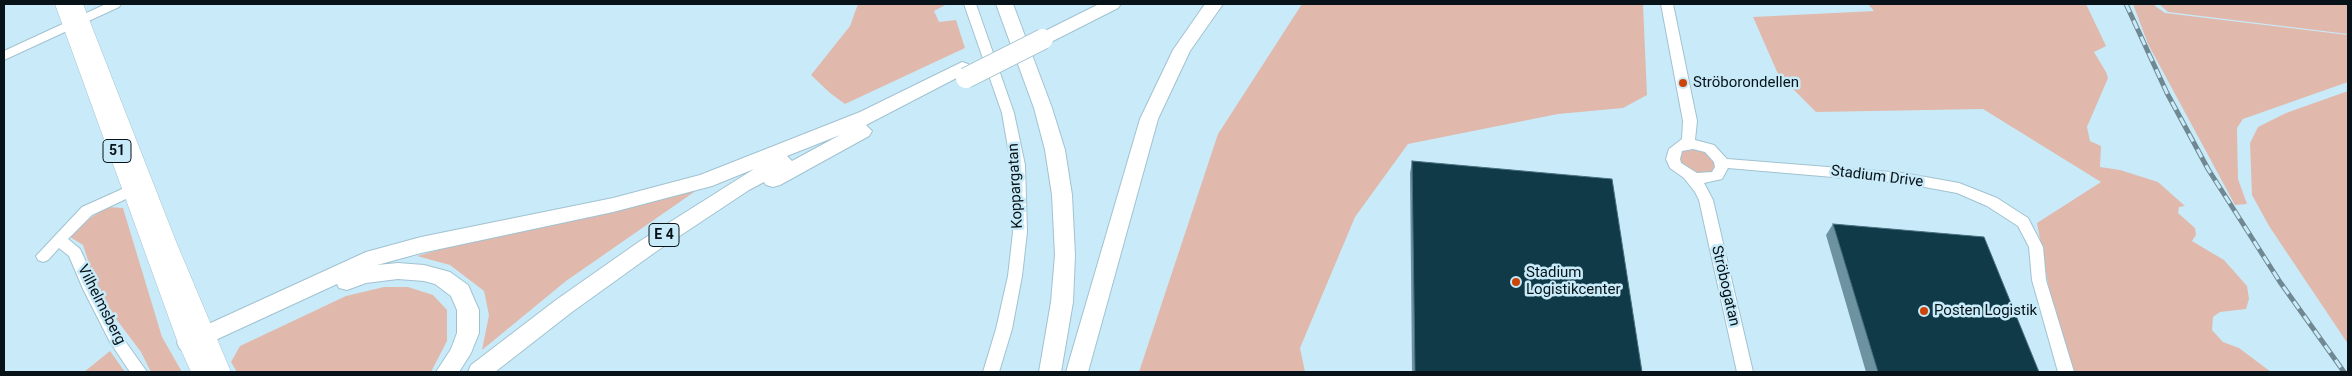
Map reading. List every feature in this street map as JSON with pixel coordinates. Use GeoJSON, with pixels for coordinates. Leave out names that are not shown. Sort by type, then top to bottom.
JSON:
{"type":"FeatureCollection","features":[{"type":"Feature","properties":{"kind":"highway"},"geometry":{"type":"LineString","coordinates":[[1004,4],[1042,108],[1055,150],[1062,195],[1065,255],[1062,302],[1050,372]]}},
{"type":"Feature","properties":{"kind":"highway","name":"E 4"},"geometry":{"type":"LineString","coordinates":[[1041,34],[1090,4]]}},
{"type":"Feature","properties":{"kind":"highway","name":"E 4"},"geometry":{"type":"LineString","coordinates":[[500,372],[656,254],[749,194],[964,73],[1041,34],[1112,4]]}},
{"type":"Feature","properties":{"kind":"highway"},"geometry":{"type":"LineString","coordinates":[[1076,372],[1106,263],[1149,120],[1182,50],[1214,4]]}},
{"type":"Feature","properties":{"kind":"highway","name":"E 4"},"geometry":{"type":"LineString","coordinates":[[479,372],[564,306],[647,247],[742,185],[863,118],[964,73]]}},
{"type":"Feature","properties":{"kind":"highway"},"geometry":{"type":"LineString","coordinates":[[199,350],[373,258],[421,245],[613,205],[704,180],[863,118]]}},
{"type":"Feature","properties":{"kind":"highway"},"geometry":{"type":"LineString","coordinates":[[199,350],[364,275],[398,271],[424,273],[442,278],[460,291],[468,310],[468,333],[460,354],[447,372]]}},
{"type":"Feature","properties":{"kind":"highway"},"geometry":{"type":"LineString","coordinates":[[1086,372],[1090,324]]}},
{"type":"Feature","properties":{"kind":"main road","name":"51"},"geometry":{"type":"LineString","coordinates":[[62,4],[75,16],[199,350],[221,372]]}},
{"type":"Feature","properties":{"kind":"street"},"geometry":{"type":"LineString","coordinates":[[4,56],[75,16],[115,4]]}},
{"type":"Feature","properties":{"kind":"street","name":"Koppargatan"},"geometry":{"type":"LineString","coordinates":[[970,4],[1008,113],[1018,165],[1020,232],[1015,276],[1004,329],[991,372]]}},
{"type":"Feature","properties":{"kind":"street"},"geometry":{"type":"LineString","coordinates":[[1667,4],[1690,120],[1698,137],[1722,163],[1721,171],[1710,178],[1702,179],[1681,171],[1672,159],[1674,152],[1685,145],[1689,139],[1690,120]]}},
{"type":"Feature","properties":{"kind":"street"},"geometry":{"type":"LineString","coordinates":[[1685,145],[1692,144],[1709,148]]}},
{"type":"Feature","properties":{"kind":"street","name":"Stadium Drive"},"geometry":{"type":"LineString","coordinates":[[1722,163],[1904,178],[1959,188],[1992,202],[2023,222],[2036,247],[2039,280],[2066,372]]}},
{"type":"Feature","properties":{"kind":"street","name":"Ströbogatan"},"geometry":{"type":"LineString","coordinates":[[1689,175],[1701,189],[1706,200],[1744,372]]}},
{"type":"Feature","properties":{"kind":"street","name":"Ströbogatan"},"geometry":{"type":"LineString","coordinates":[[1706,200],[1710,178]]}},
{"type":"Feature","properties":{"kind":"street"},"geometry":{"type":"LineString","coordinates":[[43,256],[86,211],[138,187]]}},
{"type":"Feature","properties":{"kind":"street","name":"Vilhelmsberg"},"geometry":{"type":"LineString","coordinates":[[59,240],[75,253],[90,289],[115,338],[139,372]]}},
{"type":"Feature","properties":{"kind":"shaded area"},"geometry":{"type":"Polygon","coordinates":[[[858,4],[947,4],[934,11],[939,22],[956,20],[965,48],[845,104],[811,75],[850,26],[858,4]]]}},
{"type":"Feature","properties":{"kind":"shaded area"},"geometry":{"type":"Polygon","coordinates":[[[1302,4],[1643,4],[1647,95],[1623,108],[1558,114],[1408,144],[1355,217],[1300,348],[1305,372],[1139,372],[1218,134],[1302,4]]]}},
{"type":"Feature","properties":{"kind":"shaded area"},"geometry":{"type":"Polygon","coordinates":[[[1868,4],[2086,4],[2106,46],[2094,52],[2108,78],[2087,127],[2090,141],[2101,146],[2100,167],[2120,170],[2158,182],[2185,206],[2179,207],[2178,213],[2195,228],[2196,235],[2192,241],[2224,260],[2247,286],[2249,299],[2246,309],[2220,312],[2213,317],[2212,330],[2223,342],[2239,348],[2271,372],[2073,372],[2049,289],[2037,223],[2101,182],[1983,109],[1816,112],[1778,74],[1753,17],[1874,11],[1868,4]]]}},
{"type":"Feature","properties":{"kind":"shaded area"},"geometry":{"type":"Polygon","coordinates":[[[2133,4],[2155,4],[2165,13],[2348,35],[2348,82],[2243,119],[2237,128],[2238,179],[2247,204],[2235,205],[2148,44],[2133,4]]]}},
{"type":"Feature","properties":{"kind":"shaded area"},"geometry":{"type":"Polygon","coordinates":[[[2159,4],[2348,4],[2348,34],[2168,12],[2159,4]]]}},
{"type":"Feature","properties":{"kind":"shaded area"},"geometry":{"type":"Polygon","coordinates":[[[2348,91],[2348,344],[2269,226],[2252,195],[2250,143],[2258,127],[2286,113],[2348,91]]]}},
{"type":"Feature","properties":{"kind":"shaded area"},"geometry":{"type":"Polygon","coordinates":[[[1688,148],[1703,150],[1717,164],[1713,173],[1700,175],[1680,165],[1678,154],[1688,148]]]}},
{"type":"Feature","properties":{"kind":"shaded area"},"geometry":{"type":"Polygon","coordinates":[[[697,190],[566,281],[482,350],[489,315],[484,291],[450,265],[417,256],[449,247],[697,190]]]}},
{"type":"Feature","properties":{"kind":"shaded area"},"geometry":{"type":"Polygon","coordinates":[[[108,207],[123,208],[162,337],[182,372],[151,372],[141,352],[101,299],[83,245],[70,237],[90,218],[108,207]]]}},
{"type":"Feature","properties":{"kind":"shaded area"},"geometry":{"type":"Polygon","coordinates":[[[384,287],[408,287],[433,295],[447,310],[447,341],[431,372],[237,372],[231,362],[240,346],[346,296],[384,287]]]}},
{"type":"Feature","properties":{"kind":"shaded area"},"geometry":{"type":"Polygon","coordinates":[[[110,351],[125,372],[84,372],[110,351]]]}},
{"type":"Feature","properties":{"kind":"building","name":"Stadium Logistikcenter"},"geometry":{"type":"Polygon","coordinates":[[[1412,161],[1612,179],[1642,372],[1415,372],[1412,161]]]}},
{"type":"Feature","properties":{"kind":"building","name":"Posten Logistik"},"geometry":{"type":"Polygon","coordinates":[[[1833,224],[1984,237],[2039,372],[1878,372],[1833,224]]]}},
{"type":"Feature","properties":{"kind":"railway"},"geometry":{"type":"LineString","coordinates":[[2126,4],[2167,93],[2208,169],[2280,282],[2344,372]]}},
{"type":"Feature","properties":{"kind":"place","name":"Ströborondellen"},"geometry":{"type":"Point","coordinates":[1683,83]}},
{"type":"Feature","properties":{"kind":"place","name":"Stadium Logistikcenter"},"geometry":{"type":"Point","coordinates":[1516,282]}},
{"type":"Feature","properties":{"kind":"place","name":"Posten Logistik"},"geometry":{"type":"Point","coordinates":[1924,311]}}]}
